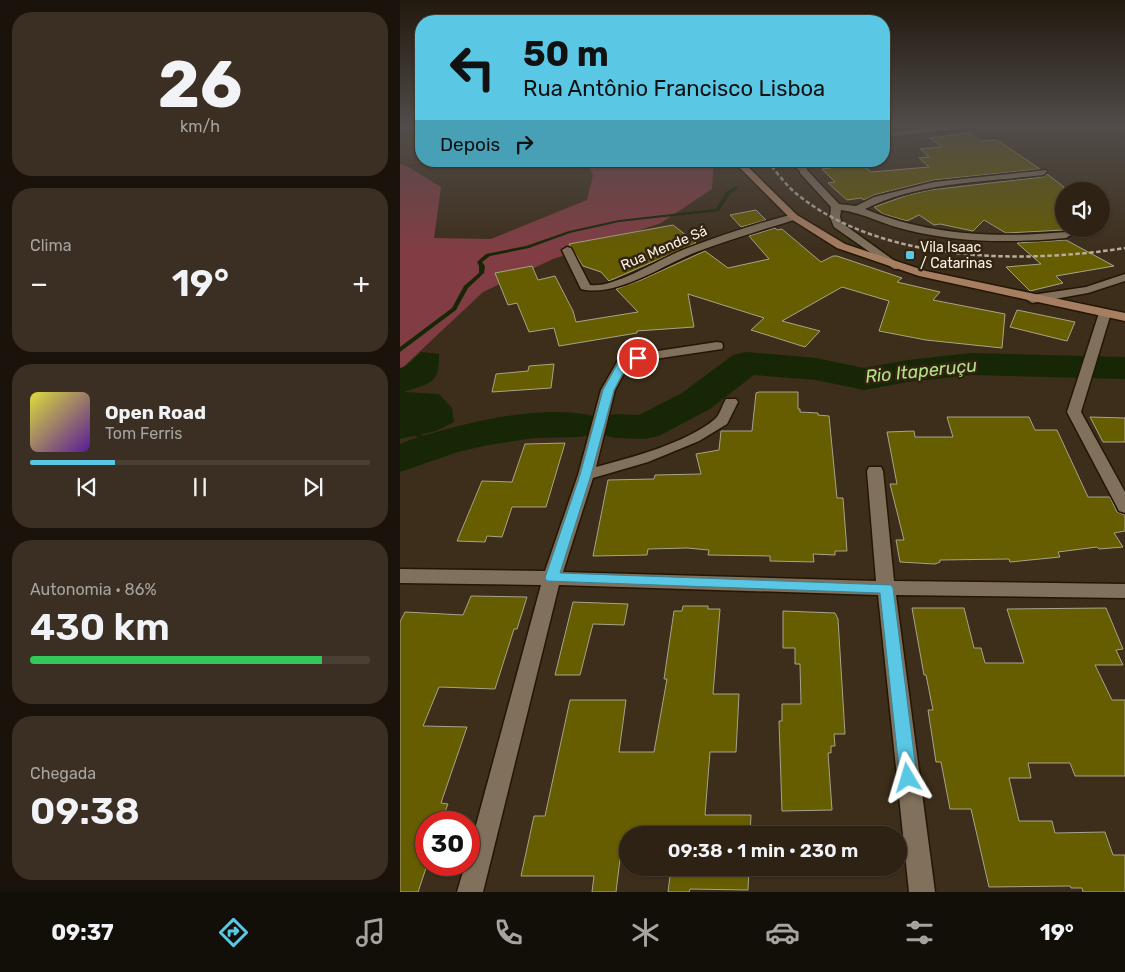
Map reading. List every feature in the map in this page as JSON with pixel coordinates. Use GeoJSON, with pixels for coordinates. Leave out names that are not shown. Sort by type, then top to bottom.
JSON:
{"type":"FeatureCollection","features":[{"type":"Feature","properties":{"kind":"main road"},"geometry":{"type":"LineString","coordinates":[[744,169],[794,217],[841,246],[898,267],[1032,299],[1125,317]]}},
{"type":"Feature","properties":{"kind":"street"},"geometry":{"type":"LineString","coordinates":[[805,169],[836,206],[837,212],[835,217],[838,225],[898,267]]}},
{"type":"Feature","properties":{"kind":"street"},"geometry":{"type":"LineString","coordinates":[[857,209],[885,197],[934,185],[1043,172]]}},
{"type":"Feature","properties":{"kind":"street"},"geometry":{"type":"LineString","coordinates":[[836,206],[857,209],[882,221],[906,229],[937,234],[981,238],[1028,239],[1055,236]]}},
{"type":"Feature","properties":{"kind":"street","name":"Rua Mende Sá"},"geometry":{"type":"LineString","coordinates":[[567,250],[585,287],[591,289],[599,288],[623,282],[664,262],[707,245],[794,217]]}},
{"type":"Feature","properties":{"kind":"street"},"geometry":{"type":"LineString","coordinates":[[1032,299],[1088,290],[1125,277]]}},
{"type":"Feature","properties":{"kind":"street"},"geometry":{"type":"LineString","coordinates":[[1105,313],[1074,412],[1125,508]]}},
{"type":"Feature","properties":{"kind":"street"},"geometry":{"type":"LineString","coordinates":[[470,892],[552,578],[586,475],[608,390],[622,365],[638,358],[717,346]]}},
{"type":"Feature","properties":{"kind":"street"},"geometry":{"type":"LineString","coordinates":[[586,475],[643,460],[694,438],[722,421],[731,402]]}},
{"type":"Feature","properties":{"kind":"street"},"geometry":{"type":"LineString","coordinates":[[875,471],[886,588],[922,892]]}},
{"type":"Feature","properties":{"kind":"street"},"geometry":{"type":"LineString","coordinates":[[400,576],[552,578],[886,588],[1125,591]]}},
{"type":"Feature","properties":{"kind":"shaded area"},"geometry":{"type":"Polygon","coordinates":[[[400,169],[411,169],[441,187],[434,238],[491,239],[587,200],[593,175],[590,169],[713,169],[712,189],[661,223],[553,259],[483,292],[400,370],[400,169]]]}},
{"type":"Feature","properties":{"kind":"shaded area"},"geometry":{"type":"Polygon","coordinates":[[[421,352],[439,354],[439,364],[435,377],[426,384],[404,392],[439,394],[452,408],[454,422],[436,431],[400,439],[400,368],[406,366],[421,352]]]}},
{"type":"Feature","properties":{"kind":"building"},"geometry":{"type":"Polygon","coordinates":[[[822,169],[867,169],[871,172],[910,169],[1040,169],[934,180],[874,195],[864,200],[861,198],[847,200],[828,183],[835,182],[822,169]]]}},
{"type":"Feature","properties":{"kind":"building"},"geometry":{"type":"Polygon","coordinates":[[[1047,174],[1057,182],[1055,182],[1055,230],[1006,233],[984,220],[973,231],[940,224],[934,225],[919,215],[907,221],[883,214],[874,207],[908,195],[930,190],[1043,177],[1047,174]]]}},
{"type":"Feature","properties":{"kind":"building"},"geometry":{"type":"Polygon","coordinates":[[[756,210],[766,220],[741,227],[730,215],[756,210]]]}},
{"type":"Feature","properties":{"kind":"building"},"geometry":{"type":"Polygon","coordinates":[[[673,225],[696,243],[609,281],[601,272],[583,266],[569,244],[673,225]]]}},
{"type":"Feature","properties":{"kind":"building"},"geometry":{"type":"Polygon","coordinates":[[[775,228],[777,230],[782,229],[821,262],[837,256],[902,278],[897,282],[940,292],[933,300],[1005,314],[1002,348],[926,340],[879,331],[889,301],[842,287],[782,321],[820,331],[805,347],[751,330],[764,318],[688,294],[694,327],[637,331],[637,333],[559,346],[554,328],[529,332],[517,303],[508,305],[495,273],[532,266],[538,280],[555,276],[573,311],[576,322],[638,312],[616,289],[641,280],[705,251],[728,268],[769,259],[749,236],[775,228]]]}},
{"type":"Feature","properties":{"kind":"building"},"geometry":{"type":"Polygon","coordinates":[[[1066,240],[1114,266],[1056,276],[1063,283],[1030,291],[1006,267],[1041,264],[1017,243],[1066,240]]]}},
{"type":"Feature","properties":{"kind":"building"},"geometry":{"type":"Polygon","coordinates":[[[1017,310],[1075,322],[1067,341],[1010,327],[1017,310]]]}},
{"type":"Feature","properties":{"kind":"building"},"geometry":{"type":"Polygon","coordinates":[[[554,364],[551,388],[492,392],[496,374],[528,371],[529,366],[554,364]]]}},
{"type":"Feature","properties":{"kind":"building"},"geometry":{"type":"Polygon","coordinates":[[[798,392],[798,409],[800,409],[800,412],[829,416],[837,498],[843,498],[847,551],[835,551],[835,555],[813,554],[814,562],[770,561],[770,556],[708,555],[709,550],[687,548],[648,549],[647,555],[593,556],[608,480],[654,479],[655,475],[701,474],[696,454],[719,450],[721,431],[752,431],[756,393],[798,392]]]}},
{"type":"Feature","properties":{"kind":"building"},"geometry":{"type":"Polygon","coordinates":[[[947,417],[1029,417],[1035,430],[1057,430],[1088,497],[1110,497],[1117,512],[1125,515],[1125,531],[1114,533],[1123,547],[1099,549],[1097,547],[1058,552],[1060,557],[1010,562],[1009,559],[940,560],[940,562],[935,564],[900,562],[896,540],[904,540],[890,484],[897,484],[887,432],[914,431],[915,437],[953,437],[947,417]]]}},
{"type":"Feature","properties":{"kind":"building"},"geometry":{"type":"Polygon","coordinates":[[[1090,417],[1125,418],[1125,442],[1103,442],[1090,417]]]}},
{"type":"Feature","properties":{"kind":"building"},"geometry":{"type":"Polygon","coordinates":[[[565,443],[546,507],[512,507],[502,537],[487,536],[485,542],[457,541],[482,481],[512,482],[525,444],[565,443]]]}},
{"type":"Feature","properties":{"kind":"building"},"geometry":{"type":"Polygon","coordinates":[[[471,596],[527,597],[517,629],[514,629],[495,689],[439,687],[423,726],[467,727],[441,803],[448,804],[445,811],[415,811],[415,876],[423,876],[418,892],[400,892],[400,622],[405,612],[463,615],[471,596]]]}},
{"type":"Feature","properties":{"kind":"building"},"geometry":{"type":"Polygon","coordinates":[[[573,602],[628,604],[624,625],[593,624],[580,675],[555,675],[573,602]]]}},
{"type":"Feature","properties":{"kind":"building"},"geometry":{"type":"Polygon","coordinates":[[[683,606],[708,606],[708,609],[720,609],[713,694],[739,694],[736,752],[710,752],[705,815],[751,815],[750,826],[619,826],[619,867],[616,892],[592,892],[594,876],[521,876],[534,816],[545,816],[570,700],[626,700],[619,752],[654,752],[667,679],[664,679],[674,611],[682,611],[683,606]]]}},
{"type":"Feature","properties":{"kind":"building"},"geometry":{"type":"Polygon","coordinates":[[[912,608],[964,608],[974,648],[981,648],[985,663],[1024,663],[1007,609],[1106,608],[1123,649],[1116,650],[1123,665],[1095,665],[1112,700],[1125,700],[1125,776],[1075,776],[1070,763],[1028,763],[1031,778],[1009,778],[1019,821],[1052,821],[1055,833],[1105,832],[1113,855],[1125,855],[1125,892],[1083,892],[1082,888],[1071,888],[1070,886],[989,887],[971,809],[950,809],[941,762],[936,762],[928,710],[933,710],[926,675],[924,675],[912,608]]]}},
{"type":"Feature","properties":{"kind":"building"},"geometry":{"type":"Polygon","coordinates":[[[783,611],[835,613],[838,619],[845,734],[834,734],[835,746],[831,746],[831,753],[828,753],[832,810],[782,811],[779,721],[782,721],[782,704],[801,704],[800,664],[795,664],[795,648],[783,648],[783,611]]]}},
{"type":"Feature","properties":{"kind":"building"},"geometry":{"type":"Polygon","coordinates":[[[670,876],[749,876],[748,890],[690,889],[689,892],[668,892],[670,876]]]}},
{"type":"Feature","properties":{"kind":"waterway"},"geometry":{"type":"LineString","coordinates":[[400,350],[454,309],[466,287],[481,273],[482,266],[479,262],[488,255],[527,247],[569,232],[619,221],[717,210],[728,193],[737,187]]}},
{"type":"Feature","properties":{"kind":"waterway","name":"Rio Itaperuçu"},"geometry":{"type":"LineString","coordinates":[[616,426],[645,427],[696,401],[746,363],[816,369],[864,379],[908,371],[971,364],[1125,368]]}},
{"type":"Feature","properties":{"kind":"waterway","name":"Rio Itaperuçu"},"geometry":{"type":"LineString","coordinates":[[400,459],[443,443],[488,432],[534,426],[580,425]]}},
{"type":"Feature","properties":{"kind":"waterway"},"geometry":{"type":"LineString","coordinates":[[413,429],[429,446]]}},
{"type":"Feature","properties":{"kind":"railway"},"geometry":{"type":"LineString","coordinates":[[774,169],[798,195],[832,217],[871,234],[912,246],[955,253],[999,256],[1043,256],[1125,248]]}},
{"type":"Feature","properties":{"kind":"place","name":"Vila Isaac / Catarinas"},"geometry":{"type":"Point","coordinates":[910,255]}},
{"type":"Feature","properties":{"kind":"route"},"geometry":{"type":"LineString","coordinates":[[638,358],[622,365],[608,390],[586,475],[552,578],[886,588],[908,778]]}}]}
